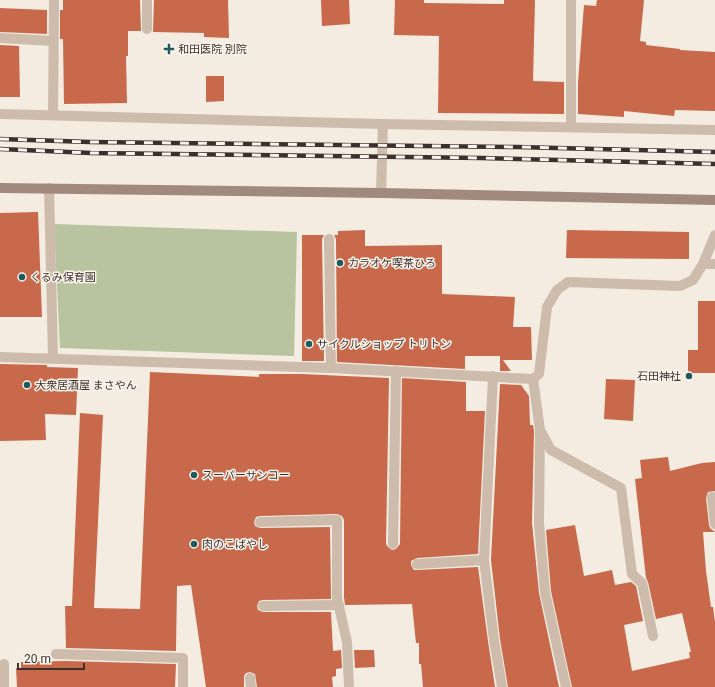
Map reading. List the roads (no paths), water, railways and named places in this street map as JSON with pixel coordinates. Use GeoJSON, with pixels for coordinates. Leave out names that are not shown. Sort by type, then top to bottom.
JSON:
{"type":"FeatureCollection","features":[{"type":"Feature","properties":{"kind":"street"},"geometry":{"type":"LineString","coordinates":[[53,115],[54,0]]}},
{"type":"Feature","properties":{"kind":"street"},"geometry":{"type":"LineString","coordinates":[[147,29],[148,0]]}},
{"type":"Feature","properties":{"kind":"street"},"geometry":{"type":"LineString","coordinates":[[571,0],[571,126]]}},
{"type":"Feature","properties":{"kind":"street"},"geometry":{"type":"LineString","coordinates":[[0,38],[53,41]]}},
{"type":"Feature","properties":{"kind":"street"},"geometry":{"type":"LineString","coordinates":[[0,114],[383,124],[571,126],[715,130]]}},
{"type":"Feature","properties":{"kind":"street"},"geometry":{"type":"LineString","coordinates":[[381,193],[383,124]]}},
{"type":"Feature","properties":{"kind":"street"},"geometry":{"type":"LineString","coordinates":[[0,188],[381,193],[715,200]]}},
{"type":"Feature","properties":{"kind":"street"},"geometry":{"type":"LineString","coordinates":[[49,188],[54,358]]}},
{"type":"Feature","properties":{"kind":"street"},"geometry":{"type":"LineString","coordinates":[[0,357],[331,368],[533,378],[539,374],[547,307],[557,290],[568,282],[680,286],[693,280],[703,264],[715,235]]}},
{"type":"Feature","properties":{"kind":"street"},"geometry":{"type":"LineString","coordinates":[[329,239],[331,368]]}},
{"type":"Feature","properties":{"kind":"street"},"geometry":{"type":"LineString","coordinates":[[703,264],[715,264]]}},
{"type":"Feature","properties":{"kind":"street"},"geometry":{"type":"LineString","coordinates":[[393,544],[396,371]]}},
{"type":"Feature","properties":{"kind":"street"},"geometry":{"type":"LineString","coordinates":[[493,376],[484,560],[494,640],[502,687]]}},
{"type":"Feature","properties":{"kind":"street"},"geometry":{"type":"LineString","coordinates":[[533,378],[540,430],[539,523],[545,592],[566,687]]}},
{"type":"Feature","properties":{"kind":"street"},"geometry":{"type":"LineString","coordinates":[[540,430],[551,450],[621,488],[632,574],[642,583],[653,636]]}},
{"type":"Feature","properties":{"kind":"street"},"geometry":{"type":"LineString","coordinates":[[712,497],[715,524]]}},
{"type":"Feature","properties":{"kind":"street"},"geometry":{"type":"LineString","coordinates":[[260,522],[337,520],[337,598],[347,642],[349,687]]}},
{"type":"Feature","properties":{"kind":"street"},"geometry":{"type":"LineString","coordinates":[[417,564],[484,560]]}},
{"type":"Feature","properties":{"kind":"street"},"geometry":{"type":"LineString","coordinates":[[263,606],[339,605]]}},
{"type":"Feature","properties":{"kind":"street"},"geometry":{"type":"LineString","coordinates":[[56,654],[183,658],[183,687]]}},
{"type":"Feature","properties":{"kind":"street"},"geometry":{"type":"LineString","coordinates":[[4,664],[4,687]]}},
{"type":"Feature","properties":{"kind":"railway"},"geometry":{"type":"LineString","coordinates":[[0,139],[90,142],[517,147],[715,152]]}},
{"type":"Feature","properties":{"kind":"railway"},"geometry":{"type":"LineString","coordinates":[[0,149],[91,153],[481,158],[715,164]]}},
{"type":"Feature","properties":{"kind":"place","name":"和田医院 別院"},"geometry":{"type":"Point","coordinates":[169,49]}},
{"type":"Feature","properties":{"kind":"place","name":"カラオケ喫茶ひろ"},"geometry":{"type":"Point","coordinates":[340,263]}},
{"type":"Feature","properties":{"kind":"place","name":"くるみ保育園"},"geometry":{"type":"Point","coordinates":[22,277]}},
{"type":"Feature","properties":{"kind":"place","name":"サイクルショップ トリトン"},"geometry":{"type":"Point","coordinates":[309,344]}},
{"type":"Feature","properties":{"kind":"place","name":"石田神社"},"geometry":{"type":"Point","coordinates":[689,376]}},
{"type":"Feature","properties":{"kind":"place","name":"大衆居酒屋 まさやん"},"geometry":{"type":"Point","coordinates":[27,385]}},
{"type":"Feature","properties":{"kind":"place","name":"スーパーサンコー"},"geometry":{"type":"Point","coordinates":[194,475]}},
{"type":"Feature","properties":{"kind":"place","name":"肉のこばやし"},"geometry":{"type":"Point","coordinates":[194,544]}}]}
